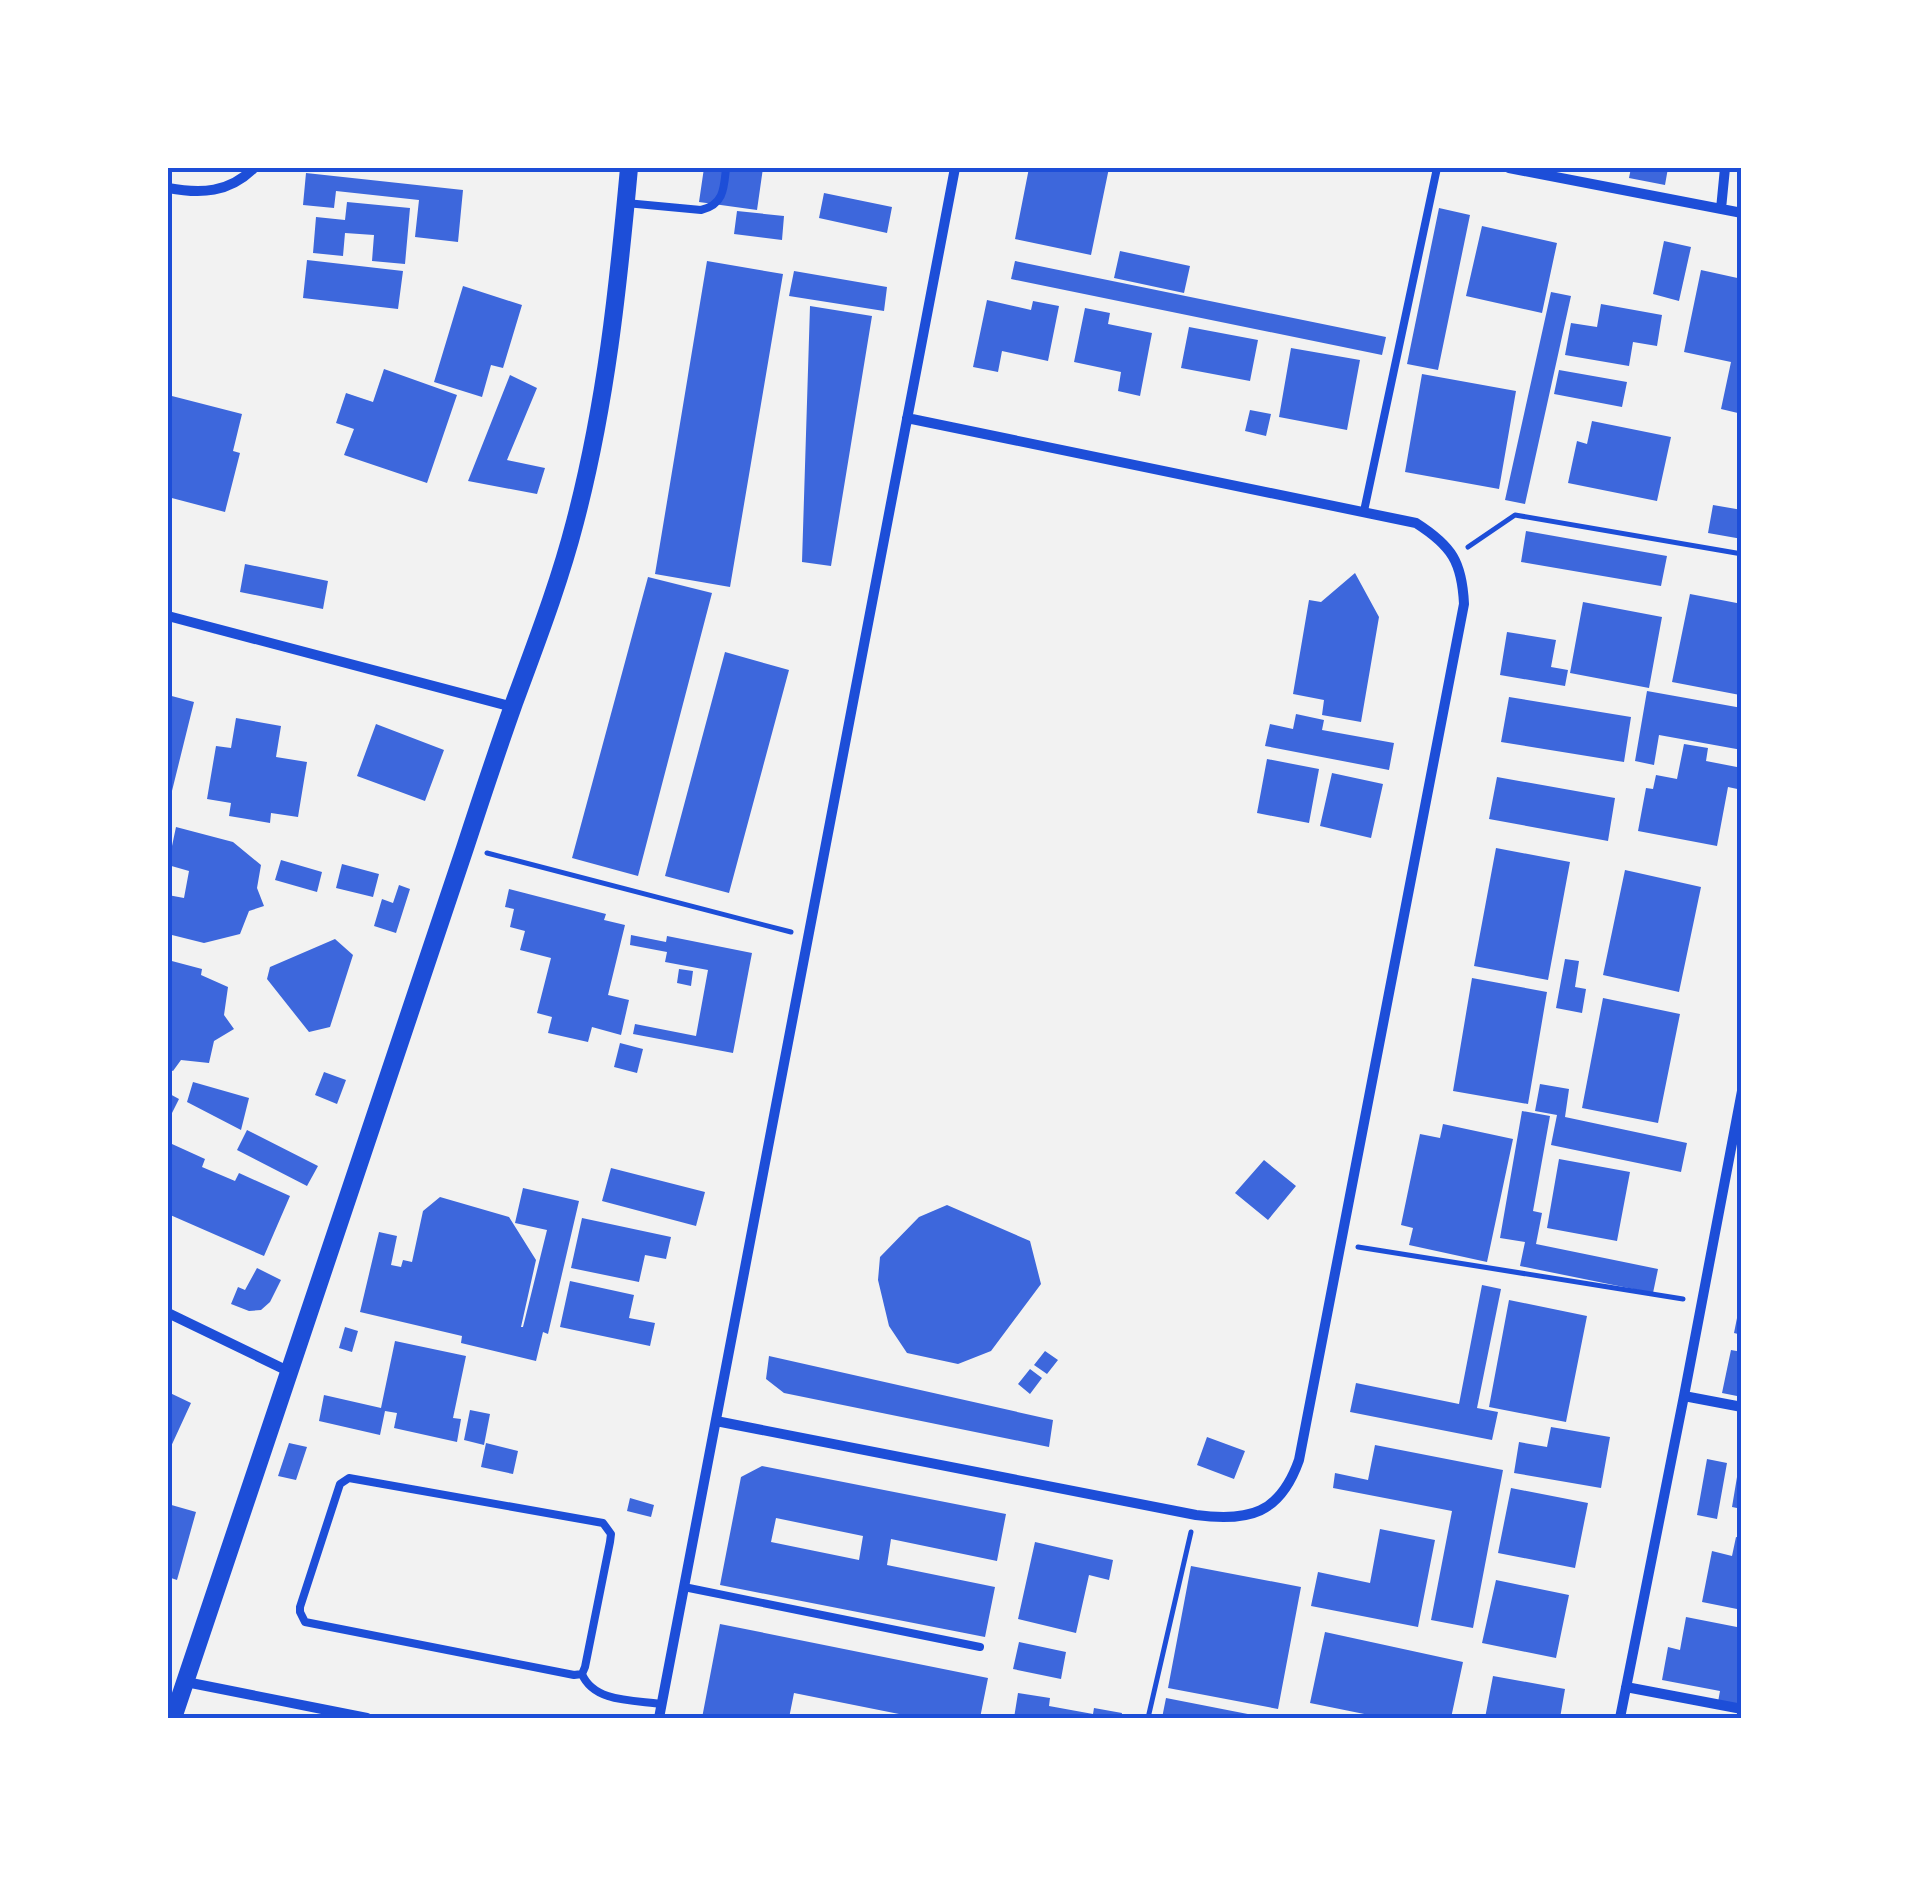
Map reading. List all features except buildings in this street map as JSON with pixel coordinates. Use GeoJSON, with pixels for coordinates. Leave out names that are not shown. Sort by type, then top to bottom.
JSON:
{"type":"FeatureCollection","features":[{"type":"Feature","properties":{"kind":"street"},"geometry":{"type":"LineString","coordinates":[[168,188],[204,193],[226,188],[254,168]]}},
{"type":"Feature","properties":{"kind":"street"},"geometry":{"type":"LineString","coordinates":[[173,1718],[575,524],[612,334],[629,168]]}},
{"type":"Feature","properties":{"kind":"street"},"geometry":{"type":"LineString","coordinates":[[659,1718],[954,168]]}},
{"type":"Feature","properties":{"kind":"street"},"geometry":{"type":"LineString","coordinates":[[1509,168],[1566,173],[1742,213]]}},
{"type":"Feature","properties":{"kind":"street"},"geometry":{"type":"LineString","coordinates":[[1721,209],[1725,168]]}},
{"type":"Feature","properties":{"kind":"street"},"geometry":{"type":"LineString","coordinates":[[716,1420],[1196,1514],[1237,1518],[1259,1512],[1277,1499],[1291,1481],[1299,1460],[1464,604],[1463,580],[1454,556],[1438,537],[1416,523],[907,418]]}},
{"type":"Feature","properties":{"kind":"street"},"geometry":{"type":"LineString","coordinates":[[168,616],[513,707]]}},
{"type":"Feature","properties":{"kind":"street"},"geometry":{"type":"LineString","coordinates":[[1620,1718],[1741,1098]]}},
{"type":"Feature","properties":{"kind":"street"},"geometry":{"type":"LineString","coordinates":[[168,1313],[290,1372]]}},
{"type":"Feature","properties":{"kind":"street"},"geometry":{"type":"LineString","coordinates":[[1684,1396],[1742,1407]]}},
{"type":"Feature","properties":{"kind":"street"},"geometry":{"type":"LineString","coordinates":[[186,1682],[367,1718]]}},
{"type":"Feature","properties":{"kind":"street"},"geometry":{"type":"LineString","coordinates":[[1626,1687],[1742,1710]]}},
{"type":"Feature","properties":{"kind":"lane"},"geometry":{"type":"LineString","coordinates":[[626,203],[710,208],[722,195],[726,168]]}},
{"type":"Feature","properties":{"kind":"lane"},"geometry":{"type":"LineString","coordinates":[[1364,511],[1437,168]]}},
{"type":"Feature","properties":{"kind":"lane"},"geometry":{"type":"LineString","coordinates":[[355,1478],[603,1523],[611,1534],[610,1542],[582,1674],[555,1672],[306,1622],[300,1607],[340,1484],[355,1478]]}},
{"type":"Feature","properties":{"kind":"lane"},"geometry":{"type":"LineString","coordinates":[[684,1588],[980,1646]]}},
{"type":"Feature","properties":{"kind":"lane"},"geometry":{"type":"LineString","coordinates":[[582,1674],[588,1686],[603,1695],[662,1704]]}},
{"type":"Feature","properties":{"kind":"path"},"geometry":{"type":"LineString","coordinates":[[1454,556],[1515,515],[1742,554]]}},
{"type":"Feature","properties":{"kind":"path"},"geometry":{"type":"LineString","coordinates":[[465,848],[808,936]]}},
{"type":"Feature","properties":{"kind":"path"},"geometry":{"type":"LineString","coordinates":[[1340,1244],[1700,1302]]}},
{"type":"Feature","properties":{"kind":"path"},"geometry":{"type":"LineString","coordinates":[[1148,1718],[1196,1514]]}}]}
